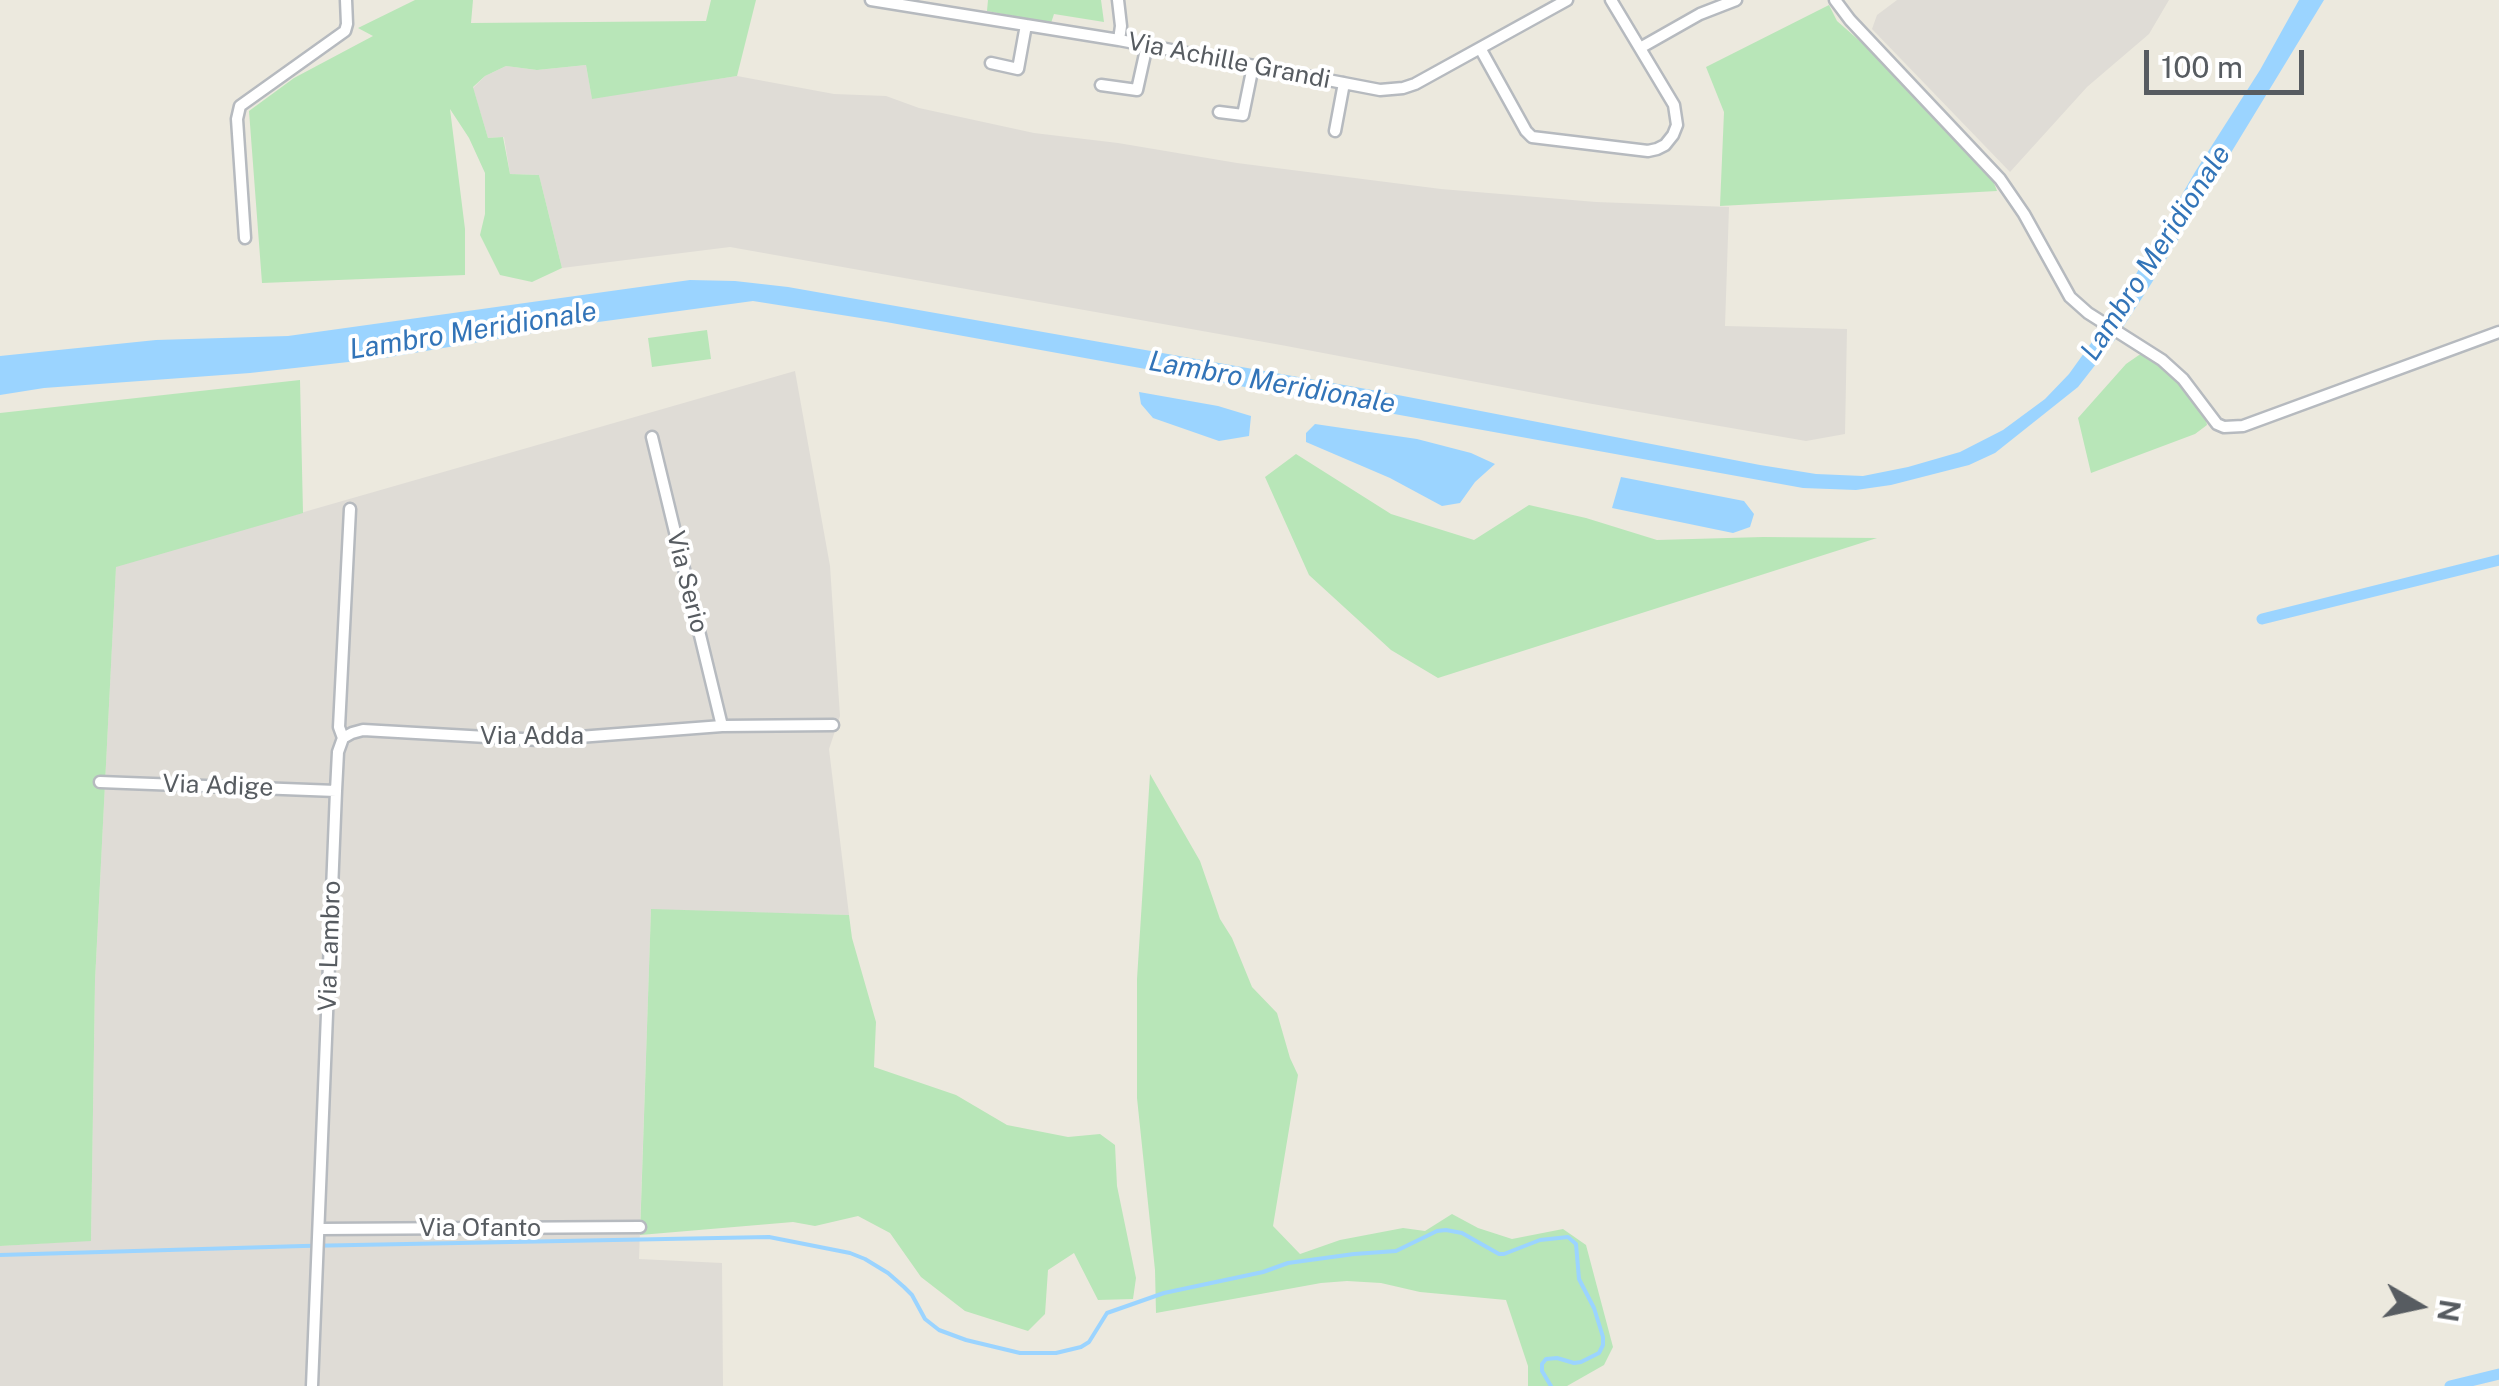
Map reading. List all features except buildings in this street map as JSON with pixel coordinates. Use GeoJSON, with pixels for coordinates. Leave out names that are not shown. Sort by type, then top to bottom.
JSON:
{"type":"FeatureCollection","features":[{"type":"Feature","properties":{"kind":"street"},"geometry":{"type":"LineString","coordinates":[[245,238],[237,119],[240,106],[345,31],[346,0]]}},
{"type":"Feature","properties":{"kind":"street","name":"Via Achille Grandi"},"geometry":{"type":"LineString","coordinates":[[872,0],[1119,40],[1380,90],[1415,84],[1567,0]]}},
{"type":"Feature","properties":{"kind":"street"},"geometry":{"type":"LineString","coordinates":[[1118,0],[1119,40]]}},
{"type":"Feature","properties":{"kind":"street"},"geometry":{"type":"LineString","coordinates":[[1480,48],[1532,137],[1648,151],[1665,145],[1677,126],[1674,105],[1611,0]]}},
{"type":"Feature","properties":{"kind":"street"},"geometry":{"type":"LineString","coordinates":[[1640,48],[1700,14],[1736,0]]}},
{"type":"Feature","properties":{"kind":"street"},"geometry":{"type":"LineString","coordinates":[[1834,0],[2000,178],[2070,297],[2102,323],[2162,360],[2217,424],[2233,428],[2499,332]]}},
{"type":"Feature","properties":{"kind":"street"},"geometry":{"type":"LineString","coordinates":[[991,64],[1018,69],[1026,25]]}},
{"type":"Feature","properties":{"kind":"street"},"geometry":{"type":"LineString","coordinates":[[1101,85],[1137,90],[1146,46]]}},
{"type":"Feature","properties":{"kind":"street"},"geometry":{"type":"LineString","coordinates":[[1219,112],[1243,115],[1253,66]]}},
{"type":"Feature","properties":{"kind":"street"},"geometry":{"type":"LineString","coordinates":[[1335,131],[1344,83]]}},
{"type":"Feature","properties":{"kind":"street","name":"Via Serio"},"geometry":{"type":"LineString","coordinates":[[652,438],[722,726]]}},
{"type":"Feature","properties":{"kind":"street","name":"Via Lambro"},"geometry":{"type":"LineString","coordinates":[[312,1386],[336,791],[338,752],[344,738],[339,727],[350,509]]}},
{"type":"Feature","properties":{"kind":"street","name":"Via Adda"},"geometry":{"type":"LineString","coordinates":[[344,738],[370,730],[540,740],[722,726],[832,726]]}},
{"type":"Feature","properties":{"kind":"street","name":"Via Adige"},"geometry":{"type":"LineString","coordinates":[[100,782],[336,791]]}},
{"type":"Feature","properties":{"kind":"street","name":"Via Ofanto"},"geometry":{"type":"LineString","coordinates":[[320,1232],[640,1228]]}},
{"type":"Feature","properties":{"kind":"shaded area"},"geometry":{"type":"Polygon","coordinates":[[[1897,0],[2169,0],[2149,34],[2087,87],[2010,172],[1872,29],[1877,15],[1897,0]]]}},
{"type":"Feature","properties":{"kind":"shaded area"},"geometry":{"type":"Polygon","coordinates":[[[586,65],[592,98],[737,76],[834,94],[886,96],[919,108],[1034,133],[1237,163],[1441,189],[1596,202],[1729,207],[1725,326],[1847,329],[1845,434],[1806,441],[730,247],[562,268],[539,175],[510,174],[504,137],[488,138],[473,88],[485,76],[506,66],[537,70],[586,65]]]}},
{"type":"Feature","properties":{"kind":"shaded area"},"geometry":{"type":"Polygon","coordinates":[[[795,371],[830,566],[840,716],[829,749],[849,915],[651,910],[639,1259],[722,1263],[723,1386],[0,1386],[0,1246],[91,1240],[95,981],[116,566],[795,371]]]}},
{"type":"Feature","properties":{"kind":"green space"},"geometry":{"type":"Polygon","coordinates":[[[415,0],[473,0],[471,23],[706,21],[711,0],[756,0],[737,76],[592,99],[586,65],[537,70],[506,66],[473,87],[488,138],[503,137],[510,174],[539,175],[562,268],[532,282],[500,275],[480,235],[485,214],[485,173],[450,109],[465,229],[465,275],[262,283],[249,111],[294,78],[373,36],[358,28],[415,0]]]}},
{"type":"Feature","properties":{"kind":"green space"},"geometry":{"type":"Polygon","coordinates":[[[988,0],[1101,0],[1104,22],[1054,14],[1051,23],[987,11],[988,0]]]}},
{"type":"Feature","properties":{"kind":"green space"},"geometry":{"type":"Polygon","coordinates":[[[1829,5],[1837,21],[1903,79],[1991,175],[1997,191],[1720,206],[1724,112],[1706,67],[1829,5]]]}},
{"type":"Feature","properties":{"kind":"green space"},"geometry":{"type":"Polygon","coordinates":[[[707,330],[711,359],[652,367],[648,338],[707,330]]]}},
{"type":"Feature","properties":{"kind":"green space"},"geometry":{"type":"Polygon","coordinates":[[[2148,354],[2174,376],[2205,416],[2207,425],[2195,434],[2091,473],[2078,418],[2126,364],[2148,354]]]}},
{"type":"Feature","properties":{"kind":"green space"},"geometry":{"type":"Polygon","coordinates":[[[300,380],[303,513],[116,567],[95,981],[91,1241],[0,1246],[0,413],[300,380]]]}},
{"type":"Feature","properties":{"kind":"green space"},"geometry":{"type":"Polygon","coordinates":[[[1296,454],[1391,514],[1474,540],[1529,505],[1657,540],[1877,538],[1438,678],[1391,650],[1309,575],[1265,477],[1296,454]]]}},
{"type":"Feature","properties":{"kind":"green space"},"geometry":{"type":"Polygon","coordinates":[[[1150,774],[1200,861],[1220,919],[1252,987],[1277,1013],[1298,1075],[1273,1226],[1300,1254],[1340,1240],[1403,1228],[1425,1231],[1452,1214],[1512,1239],[1563,1229],[1586,1245],[1613,1347],[1604,1365],[1567,1386],[1528,1386],[1528,1366],[1506,1300],[1420,1292],[1381,1283],[1321,1283],[1156,1313],[1137,1098],[1137,979],[1150,774]]]}},
{"type":"Feature","properties":{"kind":"green space"},"geometry":{"type":"Polygon","coordinates":[[[651,909],[849,915],[876,1022],[874,1067],[956,1095],[1007,1125],[1068,1137],[1100,1134],[1115,1145],[1117,1186],[1136,1278],[1133,1299],[1098,1300],[1074,1253],[1048,1270],[1045,1314],[1028,1331],[965,1311],[921,1277],[890,1233],[858,1216],[815,1226],[793,1222],[640,1235],[651,909]]]}},
{"type":"Feature","properties":{"kind":"water","name":"Lambro Meridionale"},"geometry":{"type":"Polygon","coordinates":[[[2299,0],[2324,0],[2151,284],[2078,387],[1995,453],[1969,465],[1891,485],[1856,490],[1803,488],[753,301],[384,358],[0,395],[0,356],[156,340],[288,336],[690,280],[735,281],[788,287],[1372,390],[1760,465],[1816,474],[1863,476],[1960,452],[2003,430],[2045,399],[2069,374],[2117,307],[2299,0]]]}},
{"type":"Feature","properties":{"kind":"water"},"geometry":{"type":"Polygon","coordinates":[[[1139,392],[1251,416],[1249,436],[1219,441],[1153,418],[1141,404],[1139,392]]]}},
{"type":"Feature","properties":{"kind":"water"},"geometry":{"type":"Polygon","coordinates":[[[1315,424],[1417,439],[1471,453],[1495,464],[1460,503],[1442,506],[1390,478],[1306,442],[1306,433],[1315,424]]]}},
{"type":"Feature","properties":{"kind":"water"},"geometry":{"type":"Polygon","coordinates":[[[1621,477],[1744,501],[1754,514],[1750,527],[1733,533],[1612,508],[1621,477]]]}},
{"type":"Feature","properties":{"kind":"waterway"},"geometry":{"type":"LineString","coordinates":[[2262,619],[2499,560]]}},
{"type":"Feature","properties":{"kind":"waterway"},"geometry":{"type":"LineString","coordinates":[[0,1255],[769,1237],[865,1259],[904,1287],[925,1319],[939,1330],[1020,1353],[1056,1353],[1089,1342],[1107,1313],[1164,1293],[1288,1263],[1396,1251],[1446,1230],[1462,1233],[1499,1254],[1540,1240],[1568,1237],[1576,1244],[1579,1279],[1594,1308],[1603,1345],[1599,1353],[1581,1362],[1546,1359],[1542,1371],[1551,1386]]}},
{"type":"Feature","properties":{"kind":"waterway"},"geometry":{"type":"LineString","coordinates":[[2450,1386],[2499,1374]]}}]}
